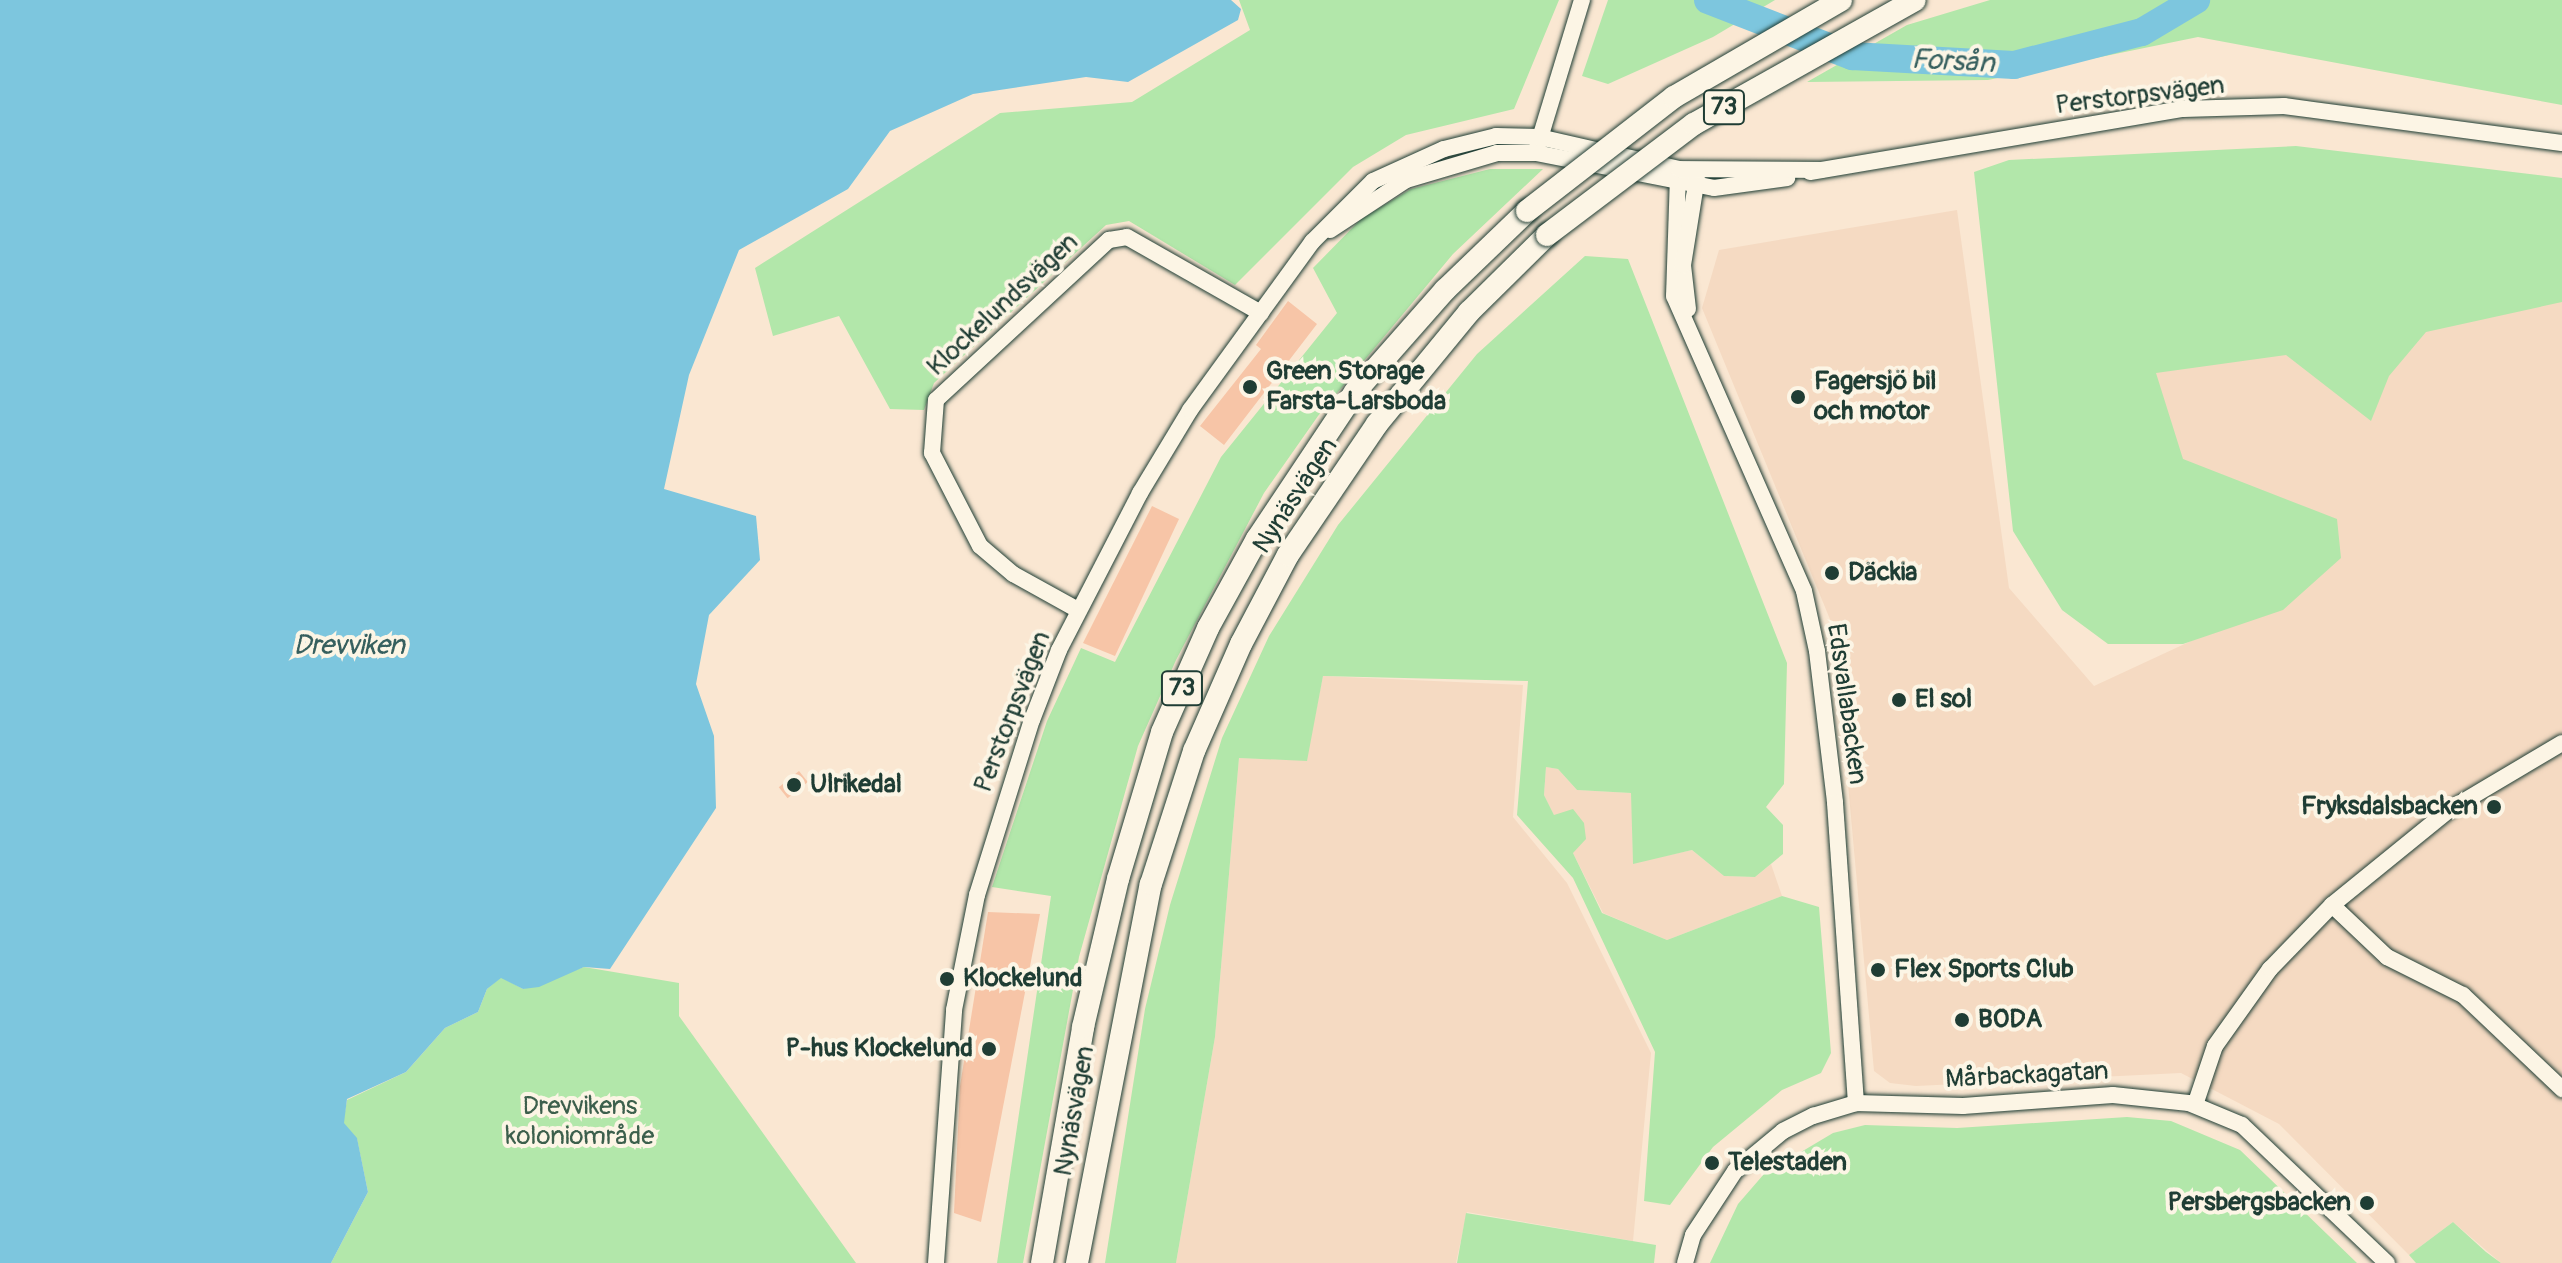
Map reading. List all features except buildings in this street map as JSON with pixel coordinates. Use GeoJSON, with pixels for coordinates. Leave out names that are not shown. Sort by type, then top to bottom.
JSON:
{"type":"FeatureCollection","features":[{"type":"Feature","properties":{"kind":"highway","name":"Nynäsvägen"},"geometry":{"type":"LineString","coordinates":[[1042,1263],[1083,1027],[1118,879],[1162,732],[1208,628],[1257,539],[1355,392],[1445,290],[1527,211],[1674,97],[1841,0]]}},
{"type":"Feature","properties":{"kind":"highway","name":"Nynäsvägen"},"geometry":{"type":"LineString","coordinates":[[1077,1263],[1151,884],[1194,751],[1241,644],[1288,555],[1377,424],[1469,312],[1547,235],[1694,124],[1915,0]]}},
{"type":"Feature","properties":{"kind":"street"},"geometry":{"type":"LineString","coordinates":[[1538,145],[1582,0]]}},
{"type":"Feature","properties":{"kind":"street","name":"Perstorpsvägen"},"geometry":{"type":"LineString","coordinates":[[936,1263],[954,1010],[977,895],[1032,720],[1078,610],[1190,410],[1312,242],[1406,180],[1482,156],[1538,145],[1697,178],[1821,170],[2183,109],[2284,106],[2562,143]]}},
{"type":"Feature","properties":{"kind":"street","name":"Edsvallabacken"},"geometry":{"type":"LineString","coordinates":[[1678,176],[1672,283],[1804,591],[1817,651],[1835,803],[1856,1103]]}},
{"type":"Feature","properties":{"kind":"street","name":"Edsvallabacken"},"geometry":{"type":"LineString","coordinates":[[1692,334],[1683,265],[1697,178]]}},
{"type":"Feature","properties":{"kind":"street","name":"Klockelundsvägen"},"geometry":{"type":"LineString","coordinates":[[1078,610],[1013,574],[980,546],[932,453],[936,400],[1109,240],[1127,237],[1261,313]]}},
{"type":"Feature","properties":{"kind":"street"},"geometry":{"type":"LineString","coordinates":[[2195,1105],[2215,1046],[2270,969],[2332,905],[2449,810],[2562,743]]}},
{"type":"Feature","properties":{"kind":"street"},"geometry":{"type":"LineString","coordinates":[[2332,905],[2387,957],[2463,995],[2562,1089]]}},
{"type":"Feature","properties":{"kind":"street","name":"Mårbackagatan"},"geometry":{"type":"LineString","coordinates":[[1685,1263],[1693,1235],[1735,1171],[1783,1131],[1856,1103],[1963,1106],[2113,1095],[2195,1105],[2260,1136],[2387,1263]]}},
{"type":"Feature","properties":{"kind":"shaded area"},"geometry":{"type":"Polygon","coordinates":[[[1957,210],[2009,588],[2094,686],[2301,590],[2180,461],[2153,371],[2420,332],[2562,299],[2562,1263],[2501,1263],[2453,1222],[2409,1255],[2279,1124],[2181,1073],[1916,1086],[1890,1083],[1874,1071],[1834,629],[1702,308],[1719,250],[1957,210]]]}},
{"type":"Feature","properties":{"kind":"shaded area"},"geometry":{"type":"Polygon","coordinates":[[[1323,676],[1523,685],[1513,817],[1567,883],[1651,1053],[1633,1241],[1467,1212],[1456,1263],[1176,1263],[1215,1037],[1239,758],[1306,760],[1323,676]]]}},
{"type":"Feature","properties":{"kind":"shaded area"},"geometry":{"type":"Polygon","coordinates":[[[1546,767],[1558,769],[1577,790],[1632,793],[1633,863],[1692,850],[1724,876],[1755,877],[1771,864],[1782,896],[1667,940],[1603,913],[1544,795],[1546,767]]]}},
{"type":"Feature","properties":{"kind":"green space"},"geometry":{"type":"Polygon","coordinates":[[[1239,0],[1559,0],[1514,109],[1406,135],[1353,167],[1235,285],[1129,221],[1106,225],[934,383],[924,410],[890,409],[839,316],[773,336],[755,268],[1000,113],[1132,102],[1250,30],[1239,0]]]}},
{"type":"Feature","properties":{"kind":"green space"},"geometry":{"type":"Polygon","coordinates":[[[1608,0],[1775,0],[1713,37],[1608,84],[1582,76],[1608,0]]]}},
{"type":"Feature","properties":{"kind":"green space"},"geometry":{"type":"Polygon","coordinates":[[[1990,0],[2562,0],[2562,105],[2198,37],[1988,80],[1807,82],[1907,25],[1990,0]]]}},
{"type":"Feature","properties":{"kind":"green space"},"geometry":{"type":"Polygon","coordinates":[[[2296,146],[2562,178],[2562,302],[2426,332],[2389,376],[2371,421],[2286,355],[2156,373],[2183,459],[2337,519],[2341,558],[2283,610],[2183,644],[2108,644],[2062,610],[2013,531],[1974,172],[2009,160],[2296,146]]]}},
{"type":"Feature","properties":{"kind":"green space"},"geometry":{"type":"Polygon","coordinates":[[[1490,169],[1543,169],[1453,254],[1318,416],[1264,493],[1176,660],[1138,746],[1079,957],[1023,1263],[997,1263],[1051,896],[992,887],[1047,721],[1081,648],[1115,662],[1221,457],[1337,313],[1313,268],[1361,219],[1411,189],[1490,169]]]}},
{"type":"Feature","properties":{"kind":"green space"},"geometry":{"type":"Polygon","coordinates":[[[1585,256],[1628,259],[1787,663],[1784,784],[1766,807],[1783,825],[1783,854],[1755,877],[1724,876],[1692,850],[1633,864],[1631,793],[1577,790],[1558,769],[1546,767],[1544,795],[1554,815],[1573,809],[1584,823],[1586,839],[1573,853],[1602,913],[1667,940],[1782,896],[1819,907],[1831,1053],[1821,1073],[1782,1090],[1713,1147],[1670,1205],[1644,1201],[1655,1052],[1573,878],[1517,815],[1528,681],[1323,676],[1307,761],[1239,758],[1215,1037],[1176,1263],[1105,1263],[1145,1009],[1170,905],[1222,738],[1269,636],[1338,525],[1477,354],[1585,256]]]}},
{"type":"Feature","properties":{"kind":"green space","name":"Drevvikens koloniområde"},"geometry":{"type":"Polygon","coordinates":[[[584,967],[679,983],[679,1016],[856,1263],[331,1263],[368,1192],[357,1139],[343,1123],[347,1100],[406,1072],[445,1028],[478,1012],[487,989],[501,977],[523,989],[584,967]]]}},
{"type":"Feature","properties":{"kind":"green space"},"geometry":{"type":"Polygon","coordinates":[[[2127,1117],[2171,1121],[2240,1150],[2357,1263],[1710,1263],[1738,1204],[1764,1174],[1833,1133],[1865,1125],[1957,1128],[2127,1117]]]}},
{"type":"Feature","properties":{"kind":"green space"},"geometry":{"type":"Polygon","coordinates":[[[1466,1213],[1656,1245],[1654,1263],[1457,1263],[1466,1213]]]}},
{"type":"Feature","properties":{"kind":"green space"},"geometry":{"type":"Polygon","coordinates":[[[2453,1222],[2501,1263],[2416,1263],[2409,1255],[2453,1222]]]}},
{"type":"Feature","properties":{"kind":"water","name":"Drevviken"},"geometry":{"type":"Polygon","coordinates":[[[0,0],[1231,0],[1241,9],[1238,20],[1128,82],[1086,77],[973,94],[890,131],[848,189],[739,250],[689,375],[664,489],[756,516],[760,560],[709,615],[696,684],[714,736],[716,808],[610,969],[584,967],[539,987],[523,989],[501,978],[487,989],[478,1012],[445,1028],[406,1072],[347,1099],[344,1123],[357,1138],[368,1192],[331,1263],[0,1263],[0,0]]]}},
{"type":"Feature","properties":{"kind":"waterway","name":"Forsån"},"geometry":{"type":"LineString","coordinates":[[1708,0],[1852,56],[2014,65],[2142,32],[2196,0]]}},
{"type":"Feature","properties":{"kind":"place","name":"Green Storage Farsta-Larsboda"},"geometry":{"type":"Point","coordinates":[1250,387]}},
{"type":"Feature","properties":{"kind":"place","name":"Fagersjö bil och motor"},"geometry":{"type":"Point","coordinates":[1798,397]}},
{"type":"Feature","properties":{"kind":"place","name":"Däckia"},"geometry":{"type":"Point","coordinates":[1832,573]}},
{"type":"Feature","properties":{"kind":"place","name":"El sol"},"geometry":{"type":"Point","coordinates":[1899,700]}},
{"type":"Feature","properties":{"kind":"place","name":"Ulrikedal"},"geometry":{"type":"Point","coordinates":[794,785]}},
{"type":"Feature","properties":{"kind":"place","name":"Fryksdalsbacken"},"geometry":{"type":"Point","coordinates":[2494,807]}},
{"type":"Feature","properties":{"kind":"place","name":"Flex Sports Club"},"geometry":{"type":"Point","coordinates":[1878,970]}},
{"type":"Feature","properties":{"kind":"place","name":"Klockelund"},"geometry":{"type":"Point","coordinates":[947,979]}},
{"type":"Feature","properties":{"kind":"place","name":"BODA"},"geometry":{"type":"Point","coordinates":[1962,1020]}},
{"type":"Feature","properties":{"kind":"place","name":"P-hus Klockelund"},"geometry":{"type":"Point","coordinates":[989,1049]}},
{"type":"Feature","properties":{"kind":"place","name":"Telestaden"},"geometry":{"type":"Point","coordinates":[1712,1163]}},
{"type":"Feature","properties":{"kind":"place","name":"Persbergsbacken"},"geometry":{"type":"Point","coordinates":[2367,1203]}}]}
